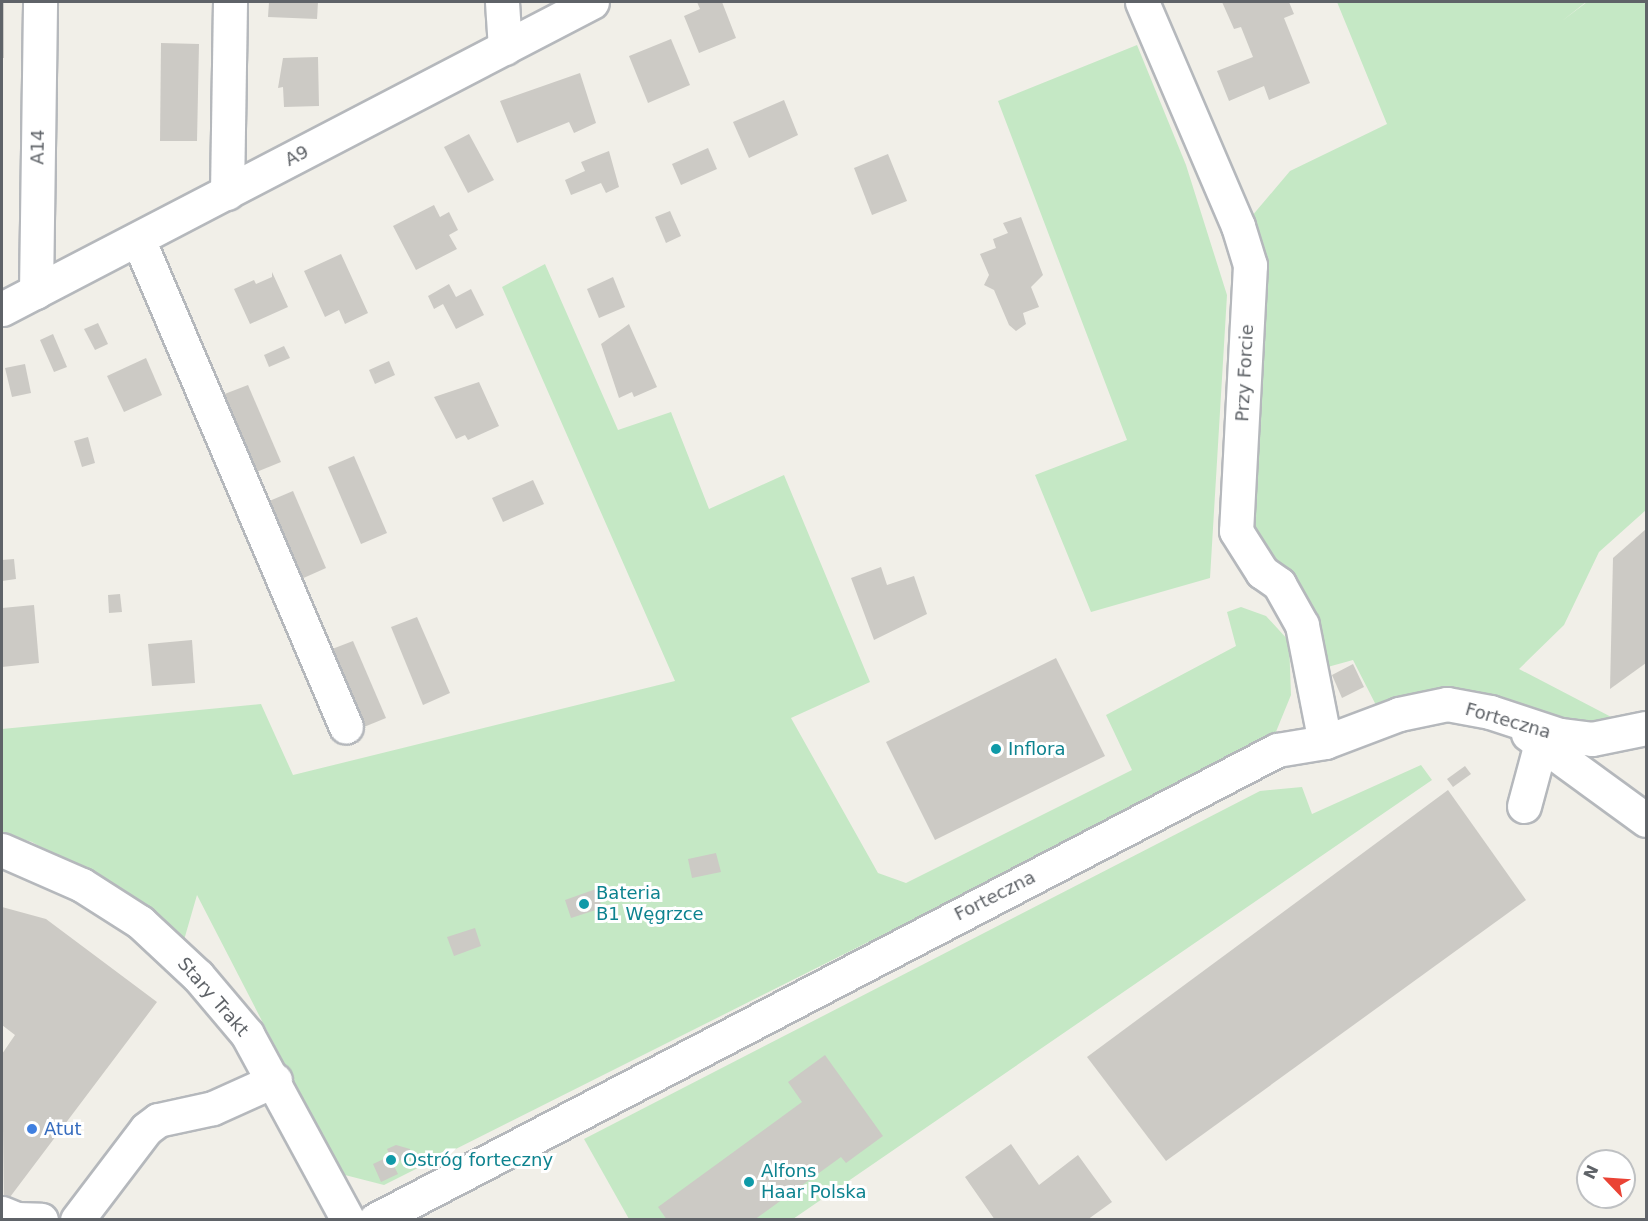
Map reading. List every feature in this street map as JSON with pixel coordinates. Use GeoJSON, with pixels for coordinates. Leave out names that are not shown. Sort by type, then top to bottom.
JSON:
{"type":"FeatureCollection","features":[{"type":"Feature","properties":{"kind":"street","name":"A14"},"geometry":{"type":"LineString","coordinates":[[36,292],[40,2]]}},
{"type":"Feature","properties":{"kind":"street"},"geometry":{"type":"LineString","coordinates":[[227,193],[230,2]]}},
{"type":"Feature","properties":{"kind":"street"},"geometry":{"type":"LineString","coordinates":[[502,2],[504,48]]}},
{"type":"Feature","properties":{"kind":"street","name":"A9"},"geometry":{"type":"LineString","coordinates":[[2,309],[592,2]]}},
{"type":"Feature","properties":{"kind":"street","name":"Przy Forcie"},"geometry":{"type":"LineString","coordinates":[[1142,2],[1238,226],[1250,265],[1236,531],[1262,572],[1278,584],[1302,625],[1326,742]]}},
{"type":"Feature","properties":{"kind":"street"},"geometry":{"type":"LineString","coordinates":[[138,239],[346,727]]}},
{"type":"Feature","properties":{"kind":"street","name":"Forteczna"},"geometry":{"type":"LineString","coordinates":[[375,1220],[1278,750],[1326,742],[1399,714],[1447,704],[1490,712],[1560,735],[1592,739],[1647,728]]}},
{"type":"Feature","properties":{"kind":"street"},"geometry":{"type":"LineString","coordinates":[[1490,712],[1541,742],[1647,820]]}},
{"type":"Feature","properties":{"kind":"street"},"geometry":{"type":"LineString","coordinates":[[1524,806],[1541,742]]}},
{"type":"Feature","properties":{"kind":"street","name":"Stary Trakt"},"geometry":{"type":"LineString","coordinates":[[2,850],[82,885],[170,947],[247,1034],[275,1080],[348,1220]]}},
{"type":"Feature","properties":{"kind":"street"},"geometry":{"type":"LineString","coordinates":[[77,1220],[146,1129],[158,1120],[213,1108],[275,1080]]}},
{"type":"Feature","properties":{"kind":"street"},"geometry":{"type":"LineString","coordinates":[[2,1213],[17,1219],[41,1220]]}},
{"type":"Feature","properties":{"kind":"green space"},"geometry":{"type":"Polygon","coordinates":[[[1337,2],[1586,2],[1562,21],[1587,2],[1646,2],[1646,510],[1599,552],[1564,625],[1519,669],[1617,720],[1584,724],[1380,713],[1353,660],[1324,668],[1249,535],[1246,223],[1290,171],[1387,124],[1337,2]]]}},
{"type":"Feature","properties":{"kind":"green space"},"geometry":{"type":"Polygon","coordinates":[[[1137,45],[1186,165],[1227,295],[1210,578],[1091,612],[1035,475],[1127,440],[998,101],[1137,45]]]}},
{"type":"Feature","properties":{"kind":"green space"},"geometry":{"type":"Polygon","coordinates":[[[545,264],[618,430],[671,412],[709,509],[784,475],[870,682],[791,718],[878,873],[906,883],[1132,770],[1106,715],[1236,646],[1227,612],[1241,607],[1266,616],[1289,641],[1291,695],[1273,739],[384,1185],[341,1174],[197,895],[184,940],[123,895],[32,842],[2,833],[2,729],[261,704],[293,775],[675,681],[502,287],[545,264]]]}},
{"type":"Feature","properties":{"kind":"green space"},"geometry":{"type":"Polygon","coordinates":[[[1421,765],[1432,780],[793,1219],[629,1219],[584,1139],[1260,791],[1302,787],[1312,814],[1421,765]]]}},
{"type":"Feature","properties":{"kind":"building"},"geometry":{"type":"Polygon","coordinates":[[[2,2],[4,2],[4,58],[2,58],[2,2]]]}},
{"type":"Feature","properties":{"kind":"building"},"geometry":{"type":"Polygon","coordinates":[[[269,2],[318,2],[317,19],[268,17],[269,2]]]}},
{"type":"Feature","properties":{"kind":"building"},"geometry":{"type":"Polygon","coordinates":[[[697,2],[722,2],[736,38],[699,53],[684,16],[700,9],[697,2]]]}},
{"type":"Feature","properties":{"kind":"building"},"geometry":{"type":"Polygon","coordinates":[[[1222,2],[1289,2],[1294,14],[1284,18],[1310,83],[1269,100],[1264,86],[1229,101],[1217,71],[1253,57],[1241,27],[1234,29],[1222,2]]]}},
{"type":"Feature","properties":{"kind":"building"},"geometry":{"type":"Polygon","coordinates":[[[671,39],[690,85],[648,103],[629,56],[671,39]]]}},
{"type":"Feature","properties":{"kind":"building"},"geometry":{"type":"Polygon","coordinates":[[[161,43],[199,44],[197,141],[160,141],[161,43]]]}},
{"type":"Feature","properties":{"kind":"building"},"geometry":{"type":"Polygon","coordinates":[[[318,57],[319,106],[284,107],[283,87],[278,88],[283,58],[318,57]]]}},
{"type":"Feature","properties":{"kind":"building"},"geometry":{"type":"Polygon","coordinates":[[[580,73],[596,123],[574,133],[569,122],[517,143],[500,101],[580,73]]]}},
{"type":"Feature","properties":{"kind":"building"},"geometry":{"type":"Polygon","coordinates":[[[784,100],[798,135],[749,158],[733,122],[784,100]]]}},
{"type":"Feature","properties":{"kind":"building"},"geometry":{"type":"Polygon","coordinates":[[[469,134],[494,180],[468,193],[444,147],[469,134]]]}},
{"type":"Feature","properties":{"kind":"building"},"geometry":{"type":"Polygon","coordinates":[[[708,148],[717,169],[681,185],[672,164],[708,148]]]}},
{"type":"Feature","properties":{"kind":"building"},"geometry":{"type":"Polygon","coordinates":[[[609,151],[619,187],[606,193],[601,183],[571,195],[565,180],[585,171],[581,162],[609,151]]]}},
{"type":"Feature","properties":{"kind":"building"},"geometry":{"type":"Polygon","coordinates":[[[888,154],[907,201],[872,215],[854,168],[888,154]]]}},
{"type":"Feature","properties":{"kind":"building"},"geometry":{"type":"Polygon","coordinates":[[[434,205],[440,217],[449,212],[458,230],[449,235],[457,249],[416,270],[393,226],[434,205]]]}},
{"type":"Feature","properties":{"kind":"building"},"geometry":{"type":"Polygon","coordinates":[[[670,211],[681,236],[666,243],[655,217],[670,211]]]}},
{"type":"Feature","properties":{"kind":"building"},"geometry":{"type":"Polygon","coordinates":[[[1021,217],[1043,275],[1031,287],[1039,307],[1023,313],[1026,324],[1016,331],[1009,325],[994,290],[984,285],[989,275],[980,254],[996,248],[993,239],[1008,233],[1003,223],[1021,217]]]}},
{"type":"Feature","properties":{"kind":"building"},"geometry":{"type":"Polygon","coordinates":[[[341,254],[368,313],[345,324],[339,310],[325,317],[304,271],[341,254]]]}},
{"type":"Feature","properties":{"kind":"building"},"geometry":{"type":"Polygon","coordinates":[[[272,272],[288,307],[250,324],[234,289],[254,280],[256,284],[272,277],[272,272]]]}},
{"type":"Feature","properties":{"kind":"building"},"geometry":{"type":"Polygon","coordinates":[[[613,277],[625,307],[599,318],[587,289],[613,277]]]}},
{"type":"Feature","properties":{"kind":"building"},"geometry":{"type":"Polygon","coordinates":[[[449,284],[456,297],[471,289],[484,315],[456,329],[443,304],[434,309],[428,296],[449,284]]]}},
{"type":"Feature","properties":{"kind":"building"},"geometry":{"type":"Polygon","coordinates":[[[98,323],[108,344],[95,350],[84,329],[98,323]]]}},
{"type":"Feature","properties":{"kind":"building"},"geometry":{"type":"Polygon","coordinates":[[[629,324],[657,387],[634,397],[632,392],[619,398],[601,344],[629,324]]]}},
{"type":"Feature","properties":{"kind":"building"},"geometry":{"type":"Polygon","coordinates":[[[53,334],[67,367],[54,372],[40,340],[53,334]]]}},
{"type":"Feature","properties":{"kind":"building"},"geometry":{"type":"Polygon","coordinates":[[[284,346],[290,358],[269,367],[264,355],[284,346]]]}},
{"type":"Feature","properties":{"kind":"building"},"geometry":{"type":"Polygon","coordinates":[[[146,358],[162,395],[124,412],[107,376],[146,358]]]}},
{"type":"Feature","properties":{"kind":"building"},"geometry":{"type":"Polygon","coordinates":[[[389,361],[395,375],[375,384],[369,370],[389,361]]]}},
{"type":"Feature","properties":{"kind":"building"},"geometry":{"type":"Polygon","coordinates":[[[25,364],[31,393],[12,397],[5,368],[25,364]]]}},
{"type":"Feature","properties":{"kind":"building"},"geometry":{"type":"Polygon","coordinates":[[[479,382],[499,426],[468,440],[465,435],[456,439],[434,397],[479,382]]]}},
{"type":"Feature","properties":{"kind":"building"},"geometry":{"type":"Polygon","coordinates":[[[248,385],[281,462],[254,473],[222,395],[248,385]]]}},
{"type":"Feature","properties":{"kind":"building"},"geometry":{"type":"Polygon","coordinates":[[[88,437],[95,463],[82,467],[74,441],[88,437]]]}},
{"type":"Feature","properties":{"kind":"building"},"geometry":{"type":"Polygon","coordinates":[[[354,456],[387,533],[361,544],[328,467],[354,456]]]}},
{"type":"Feature","properties":{"kind":"building"},"geometry":{"type":"Polygon","coordinates":[[[533,480],[544,504],[503,522],[492,498],[533,480]]]}},
{"type":"Feature","properties":{"kind":"building"},"geometry":{"type":"Polygon","coordinates":[[[293,491],[326,568],[299,580],[267,502],[293,491]]]}},
{"type":"Feature","properties":{"kind":"building"},"geometry":{"type":"Polygon","coordinates":[[[1646,529],[1646,663],[1610,689],[1613,558],[1646,529]]]}},
{"type":"Feature","properties":{"kind":"building"},"geometry":{"type":"Polygon","coordinates":[[[14,559],[16,579],[2,581],[2,560],[14,559]]]}},
{"type":"Feature","properties":{"kind":"building"},"geometry":{"type":"Polygon","coordinates":[[[881,567],[887,585],[914,576],[927,614],[874,640],[851,578],[881,567]]]}},
{"type":"Feature","properties":{"kind":"building"},"geometry":{"type":"Polygon","coordinates":[[[120,594],[122,612],[109,613],[108,595],[120,594]]]}},
{"type":"Feature","properties":{"kind":"building"},"geometry":{"type":"Polygon","coordinates":[[[34,605],[39,663],[2,667],[2,608],[34,605]]]}},
{"type":"Feature","properties":{"kind":"building"},"geometry":{"type":"Polygon","coordinates":[[[417,617],[450,693],[423,705],[391,627],[417,617]]]}},
{"type":"Feature","properties":{"kind":"building"},"geometry":{"type":"Polygon","coordinates":[[[192,640],[195,683],[152,686],[148,644],[192,640]]]}},
{"type":"Feature","properties":{"kind":"building"},"geometry":{"type":"Polygon","coordinates":[[[353,641],[386,718],[359,729],[327,651],[353,641]]]}},
{"type":"Feature","properties":{"kind":"building","name":"Inflora"},"geometry":{"type":"Polygon","coordinates":[[[1056,658],[1105,756],[935,840],[886,742],[1056,658]]]}},
{"type":"Feature","properties":{"kind":"building"},"geometry":{"type":"Polygon","coordinates":[[[1353,664],[1364,687],[1342,698],[1332,675],[1353,664]]]}},
{"type":"Feature","properties":{"kind":"building"},"geometry":{"type":"Polygon","coordinates":[[[1465,766],[1471,774],[1453,787],[1447,779],[1465,766]]]}},
{"type":"Feature","properties":{"kind":"building"},"geometry":{"type":"Polygon","coordinates":[[[1448,790],[1526,900],[1166,1161],[1087,1057],[1448,790]]]}},
{"type":"Feature","properties":{"kind":"building"},"geometry":{"type":"Polygon","coordinates":[[[716,853],[721,872],[692,878],[688,859],[716,853]]]}},
{"type":"Feature","properties":{"kind":"building","name":"Bateria B1 Węgrzce"},"geometry":{"type":"Polygon","coordinates":[[[596,889],[602,908],[571,918],[565,900],[596,889]]]}},
{"type":"Feature","properties":{"kind":"building","name":"Atut"},"geometry":{"type":"Polygon","coordinates":[[[2,907],[46,919],[157,1002],[4,1205],[2,1054],[15,1035],[2,1025],[2,907]]]}},
{"type":"Feature","properties":{"kind":"building"},"geometry":{"type":"Polygon","coordinates":[[[475,928],[481,946],[454,956],[447,937],[475,928]]]}},
{"type":"Feature","properties":{"kind":"building","name":"Alfons Haar Polska"},"geometry":{"type":"Polygon","coordinates":[[[825,1055],[883,1136],[846,1163],[841,1157],[754,1220],[667,1220],[658,1207],[802,1102],[788,1082],[825,1055]]]}},
{"type":"Feature","properties":{"kind":"building"},"geometry":{"type":"Polygon","coordinates":[[[1011,1144],[1039,1185],[1078,1155],[1112,1202],[1087,1220],[995,1220],[965,1177],[1011,1144]]]}},
{"type":"Feature","properties":{"kind":"building","name":"Ostróg forteczny"},"geometry":{"type":"Polygon","coordinates":[[[396,1145],[410,1149],[411,1155],[393,1164],[398,1174],[381,1182],[373,1164],[390,1156],[387,1149],[396,1145]]]}},
{"type":"Feature","properties":{"kind":"place","name":"Inflora"},"geometry":{"type":"Point","coordinates":[996,749]}},
{"type":"Feature","properties":{"kind":"place","name":"Bateria B1 Węgrzce"},"geometry":{"type":"Point","coordinates":[584,904]}},
{"type":"Feature","properties":{"kind":"place","name":"Atut"},"geometry":{"type":"Point","coordinates":[32,1129]}},
{"type":"Feature","properties":{"kind":"place","name":"Ostróg forteczny"},"geometry":{"type":"Point","coordinates":[391,1160]}},
{"type":"Feature","properties":{"kind":"place","name":"Alfons Haar Polska"},"geometry":{"type":"Point","coordinates":[749,1182]}}]}
